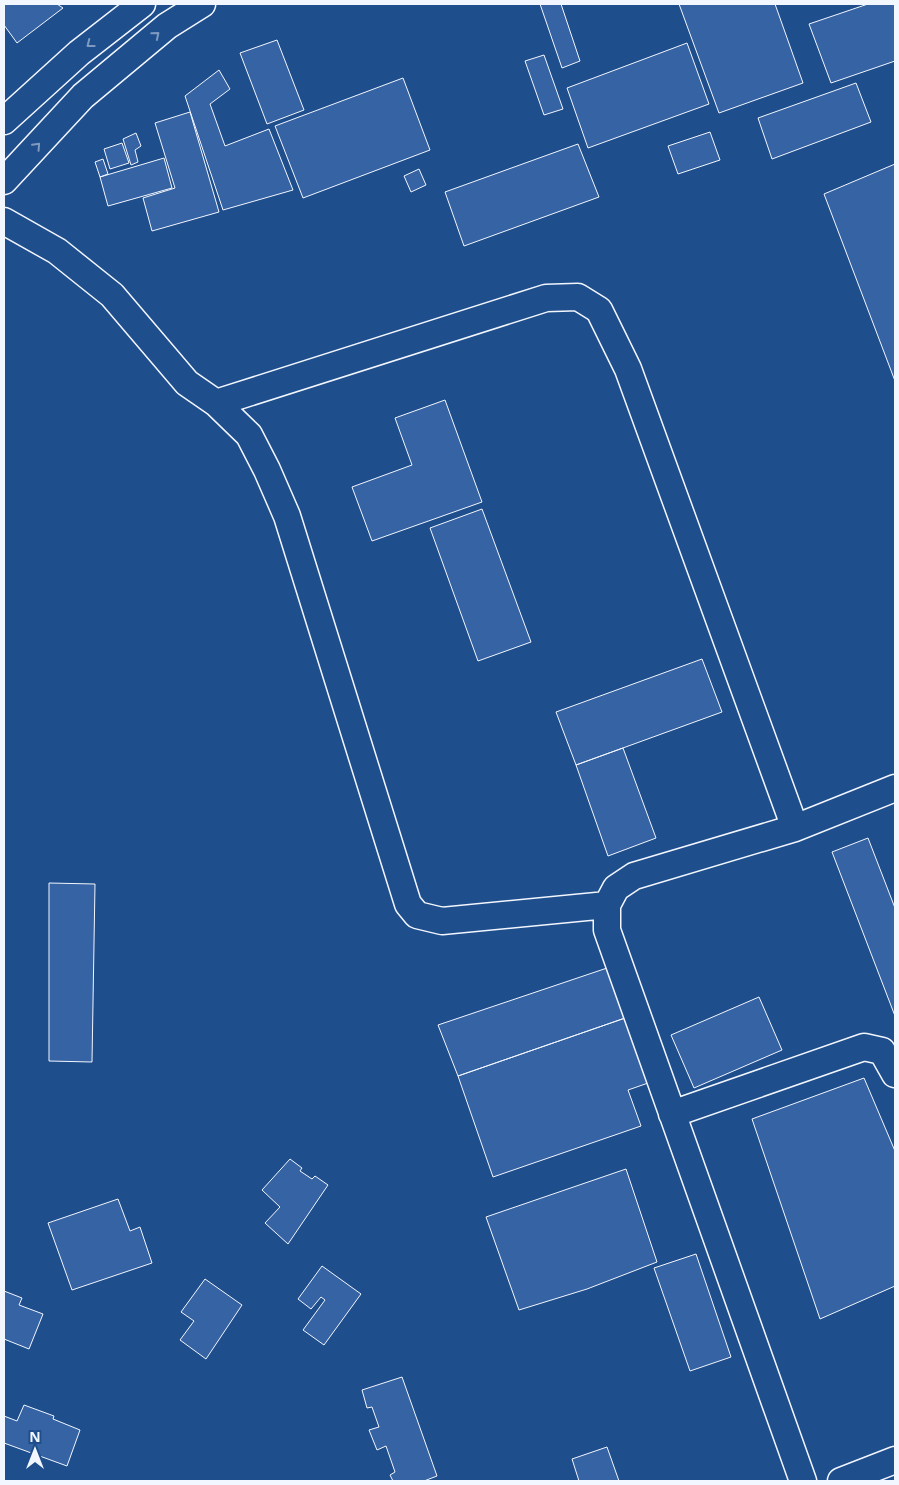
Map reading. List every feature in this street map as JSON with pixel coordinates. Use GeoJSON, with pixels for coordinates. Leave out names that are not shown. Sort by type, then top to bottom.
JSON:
{"type":"FeatureCollection","features":[{"type":"Feature","properties":{"kind":"street"},"geometry":{"type":"LineString","coordinates":[[4,121],[78,53],[142,4]]}},
{"type":"Feature","properties":{"kind":"street"},"geometry":{"type":"LineString","coordinates":[[4,181],[83,96],[167,26],[202,4]]}},
{"type":"Feature","properties":{"kind":"street"},"geometry":{"type":"LineString","coordinates":[[4,221],[57,251],[112,296],[187,383],[216,403],[248,435],[267,470],[287,516],[408,904],[417,915],[442,921],[606,904]]}},
{"type":"Feature","properties":{"kind":"street"},"geometry":{"type":"LineString","coordinates":[[216,403],[546,298],[578,297],[599,310],[628,369],[795,828]]}},
{"type":"Feature","properties":{"kind":"street"},"geometry":{"type":"LineString","coordinates":[[803,1481],[607,930],[606,904],[616,888],[634,876],[795,828],[895,788]]}},
{"type":"Feature","properties":{"kind":"street"},"geometry":{"type":"LineString","coordinates":[[672,1114],[864,1047],[882,1051],[895,1074]]}},
{"type":"Feature","properties":{"kind":"street"},"geometry":{"type":"LineString","coordinates":[[840,1481],[895,1460]]}},
{"type":"Feature","properties":{"kind":"building"},"geometry":{"type":"Polygon","coordinates":[[[4,4],[57,4],[63,8],[17,43],[4,25],[4,4]]]}},
{"type":"Feature","properties":{"kind":"building"},"geometry":{"type":"Polygon","coordinates":[[[540,4],[561,4],[580,61],[562,68],[540,4]]]}},
{"type":"Feature","properties":{"kind":"building"},"geometry":{"type":"Polygon","coordinates":[[[679,4],[775,4],[803,83],[719,113],[679,4]]]}},
{"type":"Feature","properties":{"kind":"building"},"geometry":{"type":"Polygon","coordinates":[[[868,4],[895,4],[895,61],[831,83],[809,24],[868,4]]]}},
{"type":"Feature","properties":{"kind":"building"},"geometry":{"type":"Polygon","coordinates":[[[277,40],[304,110],[267,124],[240,53],[277,40]]]}},
{"type":"Feature","properties":{"kind":"building"},"geometry":{"type":"Polygon","coordinates":[[[687,43],[709,104],[588,148],[567,88],[687,43]]]}},
{"type":"Feature","properties":{"kind":"building"},"geometry":{"type":"Polygon","coordinates":[[[544,55],[563,109],[544,115],[525,61],[544,55]]]}},
{"type":"Feature","properties":{"kind":"building"},"geometry":{"type":"Polygon","coordinates":[[[219,70],[230,89],[210,104],[225,146],[269,129],[293,190],[223,210],[185,96],[219,70]]]}},
{"type":"Feature","properties":{"kind":"building"},"geometry":{"type":"Polygon","coordinates":[[[403,78],[430,150],[303,198],[275,126],[403,78]]]}},
{"type":"Feature","properties":{"kind":"building"},"geometry":{"type":"Polygon","coordinates":[[[856,83],[871,122],[772,159],[758,118],[856,83]]]}},
{"type":"Feature","properties":{"kind":"building"},"geometry":{"type":"Polygon","coordinates":[[[190,112],[219,212],[152,231],[143,198],[175,188],[155,123],[190,112]]]}},
{"type":"Feature","properties":{"kind":"building"},"geometry":{"type":"Polygon","coordinates":[[[710,132],[720,160],[678,174],[668,146],[710,132]]]}},
{"type":"Feature","properties":{"kind":"building"},"geometry":{"type":"Polygon","coordinates":[[[136,133],[141,146],[135,150],[138,162],[131,165],[123,139],[136,133]]]}},
{"type":"Feature","properties":{"kind":"building"},"geometry":{"type":"Polygon","coordinates":[[[122,143],[129,163],[110,169],[104,149],[122,143]]]}},
{"type":"Feature","properties":{"kind":"building"},"geometry":{"type":"Polygon","coordinates":[[[578,144],[599,197],[464,246],[445,192],[578,144]]]}},
{"type":"Feature","properties":{"kind":"building"},"geometry":{"type":"Polygon","coordinates":[[[164,158],[172,188],[108,206],[100,177],[164,158]]]}},
{"type":"Feature","properties":{"kind":"building"},"geometry":{"type":"Polygon","coordinates":[[[103,159],[108,174],[100,177],[95,162],[103,159]]]}},
{"type":"Feature","properties":{"kind":"building"},"geometry":{"type":"Polygon","coordinates":[[[895,164],[895,381],[824,194],[895,164]]]}},
{"type":"Feature","properties":{"kind":"building"},"geometry":{"type":"Polygon","coordinates":[[[419,169],[426,185],[411,192],[404,176],[419,169]]]}},
{"type":"Feature","properties":{"kind":"building"},"geometry":{"type":"Polygon","coordinates":[[[445,400],[482,502],[372,541],[352,487],[412,465],[395,418],[445,400]]]}},
{"type":"Feature","properties":{"kind":"building"},"geometry":{"type":"Polygon","coordinates":[[[482,509],[531,642],[478,661],[430,528],[482,509]]]}},
{"type":"Feature","properties":{"kind":"building"},"geometry":{"type":"Polygon","coordinates":[[[702,659],[722,712],[576,765],[556,712],[702,659]]]}},
{"type":"Feature","properties":{"kind":"building"},"geometry":{"type":"Polygon","coordinates":[[[623,748],[656,838],[608,856],[576,765],[623,748]]]}},
{"type":"Feature","properties":{"kind":"building"},"geometry":{"type":"Polygon","coordinates":[[[868,838],[895,908],[895,1016],[832,852],[868,838]]]}},
{"type":"Feature","properties":{"kind":"building"},"geometry":{"type":"Polygon","coordinates":[[[49,883],[95,884],[92,1062],[49,1061],[49,883]]]}},
{"type":"Feature","properties":{"kind":"building"},"geometry":{"type":"Polygon","coordinates":[[[613,966],[628,1017],[458,1076],[438,1025],[613,966]]]}},
{"type":"Feature","properties":{"kind":"building"},"geometry":{"type":"Polygon","coordinates":[[[759,997],[782,1050],[694,1088],[671,1035],[759,997]]]}},
{"type":"Feature","properties":{"kind":"building"},"geometry":{"type":"Polygon","coordinates":[[[628,1017],[651,1082],[628,1090],[641,1126],[493,1177],[458,1076],[628,1017]]]}},
{"type":"Feature","properties":{"kind":"building"},"geometry":{"type":"Polygon","coordinates":[[[864,1078],[895,1151],[895,1286],[820,1319],[752,1119],[864,1078]]]}},
{"type":"Feature","properties":{"kind":"building"},"geometry":{"type":"Polygon","coordinates":[[[290,1159],[302,1168],[300,1171],[312,1179],[315,1176],[328,1185],[288,1244],[265,1223],[280,1207],[262,1190],[290,1159]]]}},
{"type":"Feature","properties":{"kind":"building"},"geometry":{"type":"Polygon","coordinates":[[[626,1169],[657,1262],[587,1289],[519,1310],[486,1217],[626,1169]]]}},
{"type":"Feature","properties":{"kind":"building"},"geometry":{"type":"Polygon","coordinates":[[[118,1199],[130,1231],[140,1227],[152,1263],[72,1290],[48,1223],[118,1199]]]}},
{"type":"Feature","properties":{"kind":"building"},"geometry":{"type":"Polygon","coordinates":[[[696,1254],[731,1357],[690,1371],[654,1268],[696,1254]]]}},
{"type":"Feature","properties":{"kind":"building"},"geometry":{"type":"Polygon","coordinates":[[[322,1266],[361,1294],[324,1345],[303,1330],[325,1300],[321,1297],[311,1309],[298,1299],[322,1266]]]}},
{"type":"Feature","properties":{"kind":"building"},"geometry":{"type":"Polygon","coordinates":[[[205,1279],[242,1305],[206,1359],[180,1340],[194,1321],[181,1312],[205,1279]]]}},
{"type":"Feature","properties":{"kind":"building"},"geometry":{"type":"Polygon","coordinates":[[[4,1291],[22,1298],[19,1305],[43,1314],[29,1349],[4,1339],[4,1291]]]}},
{"type":"Feature","properties":{"kind":"building"},"geometry":{"type":"Polygon","coordinates":[[[402,1377],[437,1476],[424,1481],[393,1481],[390,1475],[395,1472],[386,1446],[377,1450],[369,1430],[379,1427],[372,1407],[367,1408],[362,1390],[402,1377]]]}},
{"type":"Feature","properties":{"kind":"building"},"geometry":{"type":"Polygon","coordinates":[[[24,1405],[54,1416],[53,1419],[80,1430],[67,1466],[4,1443],[4,1416],[17,1421],[24,1405]]]}},
{"type":"Feature","properties":{"kind":"building"},"geometry":{"type":"Polygon","coordinates":[[[607,1447],[619,1481],[579,1481],[572,1459],[607,1447]]]}}]}
